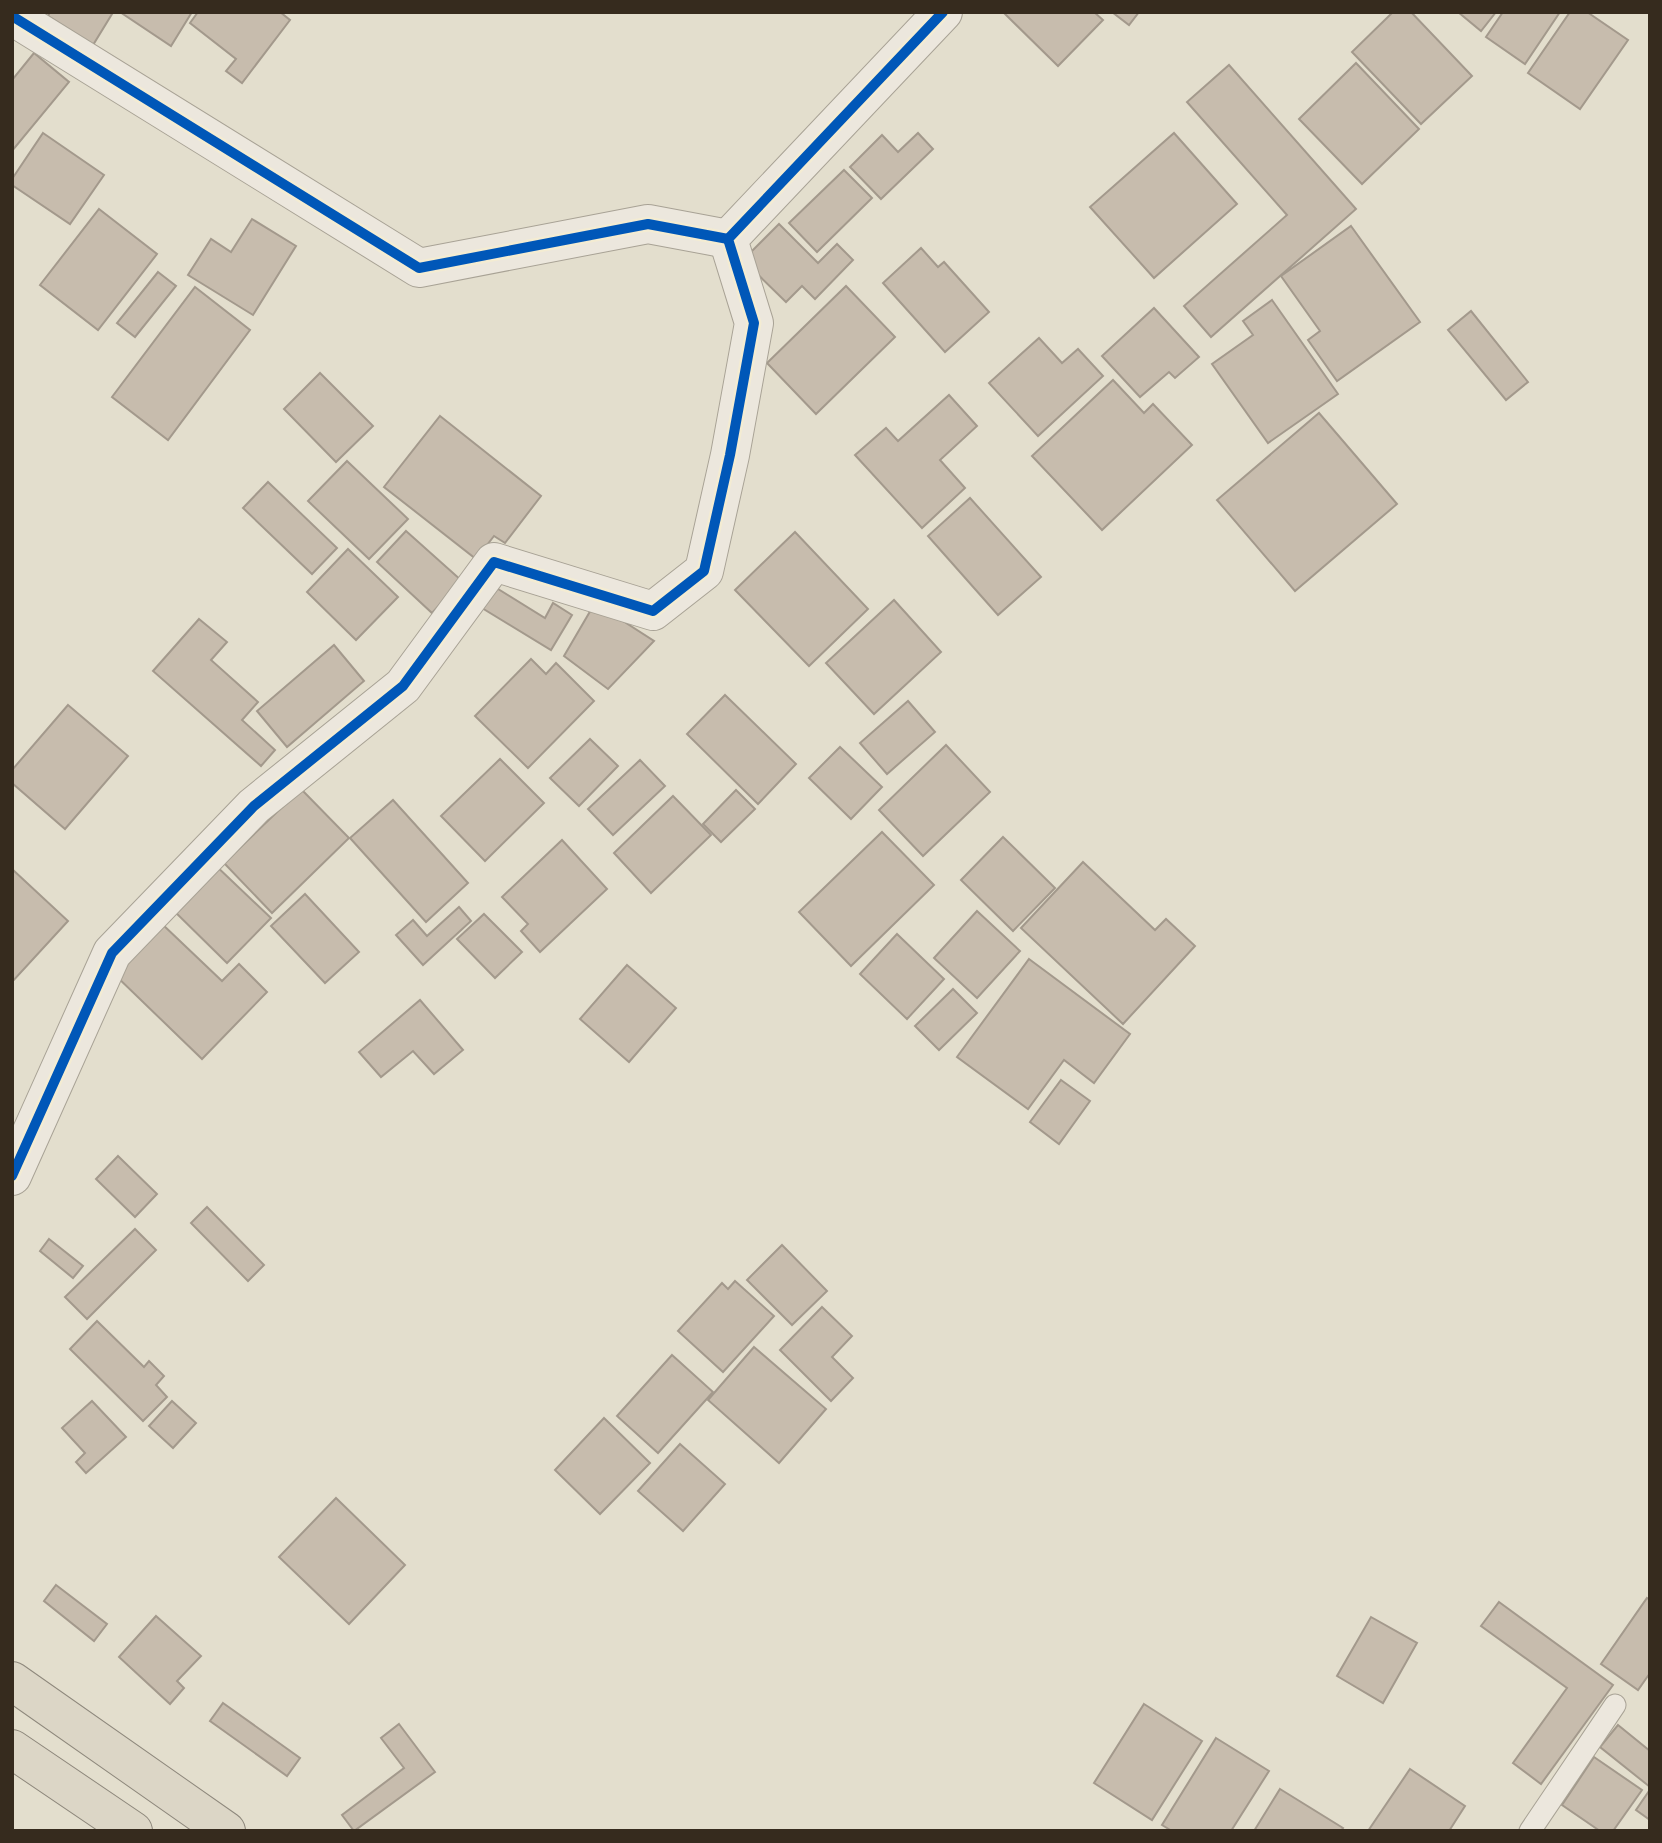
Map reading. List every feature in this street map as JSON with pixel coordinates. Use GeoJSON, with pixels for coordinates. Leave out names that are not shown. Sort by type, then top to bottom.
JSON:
{"type":"FeatureCollection","features":[{"type":"Feature","properties":{"kind":"highway"},"geometry":{"type":"LineString","coordinates":[[12,1681],[226,1831]]}},
{"type":"Feature","properties":{"kind":"highway"},"geometry":{"type":"LineString","coordinates":[[12,1749],[133,1831]]}},
{"type":"Feature","properties":{"kind":"street"},"geometry":{"type":"LineString","coordinates":[[728,239],[943,12]]}},
{"type":"Feature","properties":{"kind":"street"},"geometry":{"type":"LineString","coordinates":[[12,16],[419,268],[649,224],[728,239]]}},
{"type":"Feature","properties":{"kind":"street"},"geometry":{"type":"LineString","coordinates":[[12,1176],[112,953],[254,806],[403,686],[495,562],[653,611],[704,571],[730,455],[754,323],[728,239]]}},
{"type":"Feature","properties":{"kind":"lane"},"geometry":{"type":"LineString","coordinates":[[1530,1831],[1615,1705]]}},
{"type":"Feature","properties":{"kind":"building"},"geometry":{"type":"Polygon","coordinates":[[[50,12],[112,14],[93,45],[48,16],[50,12]]]}},
{"type":"Feature","properties":{"kind":"building"},"geometry":{"type":"Polygon","coordinates":[[[120,12],[192,12],[171,46],[120,12]]]}},
{"type":"Feature","properties":{"kind":"building"},"geometry":{"type":"Polygon","coordinates":[[[198,12],[280,12],[290,20],[242,83],[226,71],[236,59],[190,23],[198,12]]]}},
{"type":"Feature","properties":{"kind":"building"},"geometry":{"type":"Polygon","coordinates":[[[1003,12],[1094,12],[1103,20],[1058,66],[1003,12]]]}},
{"type":"Feature","properties":{"kind":"building"},"geometry":{"type":"Polygon","coordinates":[[[1112,12],[1139,12],[1129,25],[1112,12]]]}},
{"type":"Feature","properties":{"kind":"building"},"geometry":{"type":"Polygon","coordinates":[[[1393,12],[1411,12],[1472,76],[1421,124],[1352,52],[1393,12]]]}},
{"type":"Feature","properties":{"kind":"building"},"geometry":{"type":"Polygon","coordinates":[[[1458,12],[1496,12],[1481,31],[1458,12]]]}},
{"type":"Feature","properties":{"kind":"building"},"geometry":{"type":"Polygon","coordinates":[[[1503,12],[1560,12],[1525,64],[1486,37],[1503,12]]]}},
{"type":"Feature","properties":{"kind":"building"},"geometry":{"type":"Polygon","coordinates":[[[1570,12],[1587,12],[1628,40],[1580,109],[1528,73],[1570,12]]]}},
{"type":"Feature","properties":{"kind":"building"},"geometry":{"type":"Polygon","coordinates":[[[34,53],[69,82],[12,151],[12,80],[34,53]]]}},
{"type":"Feature","properties":{"kind":"building"},"geometry":{"type":"Polygon","coordinates":[[[1356,63],[1419,129],[1362,184],[1299,119],[1356,63]]]}},
{"type":"Feature","properties":{"kind":"building"},"geometry":{"type":"Polygon","coordinates":[[[1229,65],[1356,209],[1211,337],[1184,306],[1287,215],[1187,102],[1229,65]]]}},
{"type":"Feature","properties":{"kind":"building"},"geometry":{"type":"Polygon","coordinates":[[[43,133],[104,175],[70,224],[12,185],[12,179],[43,133]]]}},
{"type":"Feature","properties":{"kind":"building"},"geometry":{"type":"Polygon","coordinates":[[[918,133],[933,149],[881,199],[850,167],[882,135],[898,152],[918,133]]]}},
{"type":"Feature","properties":{"kind":"building"},"geometry":{"type":"Polygon","coordinates":[[[1174,133],[1237,204],[1154,278],[1090,207],[1174,133]]]}},
{"type":"Feature","properties":{"kind":"building"},"geometry":{"type":"Polygon","coordinates":[[[844,170],[872,198],[817,252],[789,223],[844,170]]]}},
{"type":"Feature","properties":{"kind":"building"},"geometry":{"type":"Polygon","coordinates":[[[99,209],[157,254],[98,330],[40,285],[99,209]]]}},
{"type":"Feature","properties":{"kind":"building"},"geometry":{"type":"Polygon","coordinates":[[[252,219],[296,246],[253,315],[188,275],[211,239],[231,252],[252,219]]]}},
{"type":"Feature","properties":{"kind":"building"},"geometry":{"type":"Polygon","coordinates":[[[779,224],[818,263],[837,244],[853,260],[815,299],[802,286],[786,302],[743,260],[779,224]]]}},
{"type":"Feature","properties":{"kind":"building"},"geometry":{"type":"Polygon","coordinates":[[[1351,226],[1420,322],[1337,381],[1308,340],[1320,331],[1281,276],[1351,226]]]}},
{"type":"Feature","properties":{"kind":"building"},"geometry":{"type":"Polygon","coordinates":[[[921,248],[938,267],[944,262],[989,312],[945,352],[883,283],[921,248]]]}},
{"type":"Feature","properties":{"kind":"building"},"geometry":{"type":"Polygon","coordinates":[[[158,272],[176,286],[135,337],[117,323],[158,272]]]}},
{"type":"Feature","properties":{"kind":"building"},"geometry":{"type":"Polygon","coordinates":[[[846,286],[895,337],[816,414],[767,363],[846,286]]]}},
{"type":"Feature","properties":{"kind":"building"},"geometry":{"type":"Polygon","coordinates":[[[195,287],[250,330],[168,440],[112,397],[195,287]]]}},
{"type":"Feature","properties":{"kind":"building"},"geometry":{"type":"Polygon","coordinates":[[[1272,300],[1338,394],[1268,443],[1212,364],[1253,335],[1243,321],[1272,300]]]}},
{"type":"Feature","properties":{"kind":"building"},"geometry":{"type":"Polygon","coordinates":[[[1154,308],[1199,357],[1175,378],[1169,372],[1140,397],[1102,356],[1154,308]]]}},
{"type":"Feature","properties":{"kind":"building"},"geometry":{"type":"Polygon","coordinates":[[[1471,311],[1528,382],[1506,400],[1448,330],[1471,311]]]}},
{"type":"Feature","properties":{"kind":"building"},"geometry":{"type":"Polygon","coordinates":[[[1039,338],[1062,363],[1078,349],[1103,376],[1038,436],[989,383],[1039,338]]]}},
{"type":"Feature","properties":{"kind":"building"},"geometry":{"type":"Polygon","coordinates":[[[320,373],[373,426],[336,462],[284,409],[320,373]]]}},
{"type":"Feature","properties":{"kind":"building"},"geometry":{"type":"Polygon","coordinates":[[[1113,380],[1144,413],[1153,404],[1192,445],[1102,530],[1032,456],[1113,380]]]}},
{"type":"Feature","properties":{"kind":"building"},"geometry":{"type":"Polygon","coordinates":[[[949,395],[977,426],[940,460],[965,488],[922,528],[855,455],[886,428],[898,441],[949,395]]]}},
{"type":"Feature","properties":{"kind":"building"},"geometry":{"type":"Polygon","coordinates":[[[1319,413],[1397,504],[1295,591],[1217,500],[1319,413]]]}},
{"type":"Feature","properties":{"kind":"building"},"geometry":{"type":"Polygon","coordinates":[[[440,416],[541,496],[505,543],[494,536],[476,559],[384,487],[440,416]]]}},
{"type":"Feature","properties":{"kind":"building"},"geometry":{"type":"Polygon","coordinates":[[[347,461],[408,519],[369,559],[308,501],[347,461]]]}},
{"type":"Feature","properties":{"kind":"building"},"geometry":{"type":"Polygon","coordinates":[[[268,482],[337,548],[312,574],[243,508],[268,482]]]}},
{"type":"Feature","properties":{"kind":"building"},"geometry":{"type":"Polygon","coordinates":[[[970,498],[1041,577],[998,615],[928,536],[970,498]]]}},
{"type":"Feature","properties":{"kind":"building"},"geometry":{"type":"Polygon","coordinates":[[[406,531],[462,581],[432,613],[377,562],[406,531]]]}},
{"type":"Feature","properties":{"kind":"building"},"geometry":{"type":"Polygon","coordinates":[[[795,532],[868,609],[809,666],[735,590],[795,532]]]}},
{"type":"Feature","properties":{"kind":"building"},"geometry":{"type":"Polygon","coordinates":[[[348,549],[398,597],[356,640],[307,592],[348,549]]]}},
{"type":"Feature","properties":{"kind":"building"},"geometry":{"type":"Polygon","coordinates":[[[490,584],[545,618],[553,603],[572,615],[551,650],[477,605],[490,584]]]}},
{"type":"Feature","properties":{"kind":"building"},"geometry":{"type":"Polygon","coordinates":[[[894,600],[941,652],[874,714],[826,663],[894,600]]]}},
{"type":"Feature","properties":{"kind":"building"},"geometry":{"type":"Polygon","coordinates":[[[595,603],[654,641],[608,689],[564,656],[595,603]]]}},
{"type":"Feature","properties":{"kind":"building"},"geometry":{"type":"Polygon","coordinates":[[[199,619],[227,642],[211,660],[258,702],[242,720],[275,750],[261,766],[153,671],[199,619]]]}},
{"type":"Feature","properties":{"kind":"building"},"geometry":{"type":"Polygon","coordinates":[[[334,645],[364,681],[287,747],[257,711],[334,645]]]}},
{"type":"Feature","properties":{"kind":"building"},"geometry":{"type":"Polygon","coordinates":[[[531,659],[546,674],[556,663],[594,701],[528,768],[475,716],[531,659]]]}},
{"type":"Feature","properties":{"kind":"building"},"geometry":{"type":"Polygon","coordinates":[[[725,695],[796,764],[758,804],[687,734],[725,695]]]}},
{"type":"Feature","properties":{"kind":"building"},"geometry":{"type":"Polygon","coordinates":[[[908,701],[935,732],[887,774],[860,743],[908,701]]]}},
{"type":"Feature","properties":{"kind":"building"},"geometry":{"type":"Polygon","coordinates":[[[68,705],[128,756],[65,829],[12,783],[12,770],[68,705]]]}},
{"type":"Feature","properties":{"kind":"building"},"geometry":{"type":"Polygon","coordinates":[[[590,739],[618,766],[579,806],[550,778],[590,739]]]}},
{"type":"Feature","properties":{"kind":"building"},"geometry":{"type":"Polygon","coordinates":[[[946,745],[990,792],[923,856],[879,810],[946,745]]]}},
{"type":"Feature","properties":{"kind":"building"},"geometry":{"type":"Polygon","coordinates":[[[840,747],[882,787],[851,819],[809,778],[840,747]]]}},
{"type":"Feature","properties":{"kind":"building"},"geometry":{"type":"Polygon","coordinates":[[[500,759],[544,803],[485,861],[441,816],[500,759]]]}},
{"type":"Feature","properties":{"kind":"building"},"geometry":{"type":"Polygon","coordinates":[[[640,760],[665,786],[613,835],[588,809],[640,760]]]}},
{"type":"Feature","properties":{"kind":"building"},"geometry":{"type":"Polygon","coordinates":[[[301,789],[349,838],[272,913],[224,863],[301,789]]]}},
{"type":"Feature","properties":{"kind":"building"},"geometry":{"type":"Polygon","coordinates":[[[736,790],[755,809],[721,842],[703,824],[736,790]]]}},
{"type":"Feature","properties":{"kind":"building"},"geometry":{"type":"Polygon","coordinates":[[[673,796],[711,835],[651,893],[614,853],[673,796]]]}},
{"type":"Feature","properties":{"kind":"building"},"geometry":{"type":"Polygon","coordinates":[[[393,800],[468,883],[426,922],[350,838],[393,800]]]}},
{"type":"Feature","properties":{"kind":"building"},"geometry":{"type":"Polygon","coordinates":[[[882,832],[934,885],[851,966],[799,912],[882,832]]]}},
{"type":"Feature","properties":{"kind":"building"},"geometry":{"type":"Polygon","coordinates":[[[1003,837],[1055,888],[1013,931],[961,880],[1003,837]]]}},
{"type":"Feature","properties":{"kind":"building"},"geometry":{"type":"Polygon","coordinates":[[[562,840],[607,889],[540,952],[521,931],[528,924],[502,897],[562,840]]]}},
{"type":"Feature","properties":{"kind":"building"},"geometry":{"type":"Polygon","coordinates":[[[212,862],[271,918],[227,963],[169,906],[212,862]]]}},
{"type":"Feature","properties":{"kind":"building"},"geometry":{"type":"Polygon","coordinates":[[[1083,862],[1155,930],[1166,919],[1195,946],[1123,1024],[1021,928],[1083,862]]]}},
{"type":"Feature","properties":{"kind":"building"},"geometry":{"type":"Polygon","coordinates":[[[12,869],[68,921],[12,982],[12,869]]]}},
{"type":"Feature","properties":{"kind":"building"},"geometry":{"type":"Polygon","coordinates":[[[305,894],[359,952],[325,983],[271,926],[305,894]]]}},
{"type":"Feature","properties":{"kind":"building"},"geometry":{"type":"Polygon","coordinates":[[[459,907],[471,921],[423,965],[396,935],[413,920],[427,936],[459,907]]]}},
{"type":"Feature","properties":{"kind":"building"},"geometry":{"type":"Polygon","coordinates":[[[977,911],[1020,951],[977,998],[934,958],[977,911]]]}},
{"type":"Feature","properties":{"kind":"building"},"geometry":{"type":"Polygon","coordinates":[[[484,914],[522,952],[495,978],[457,939],[484,914]]]}},
{"type":"Feature","properties":{"kind":"building"},"geometry":{"type":"Polygon","coordinates":[[[161,923],[222,981],[239,964],[267,992],[202,1059],[113,973],[161,923]]]}},
{"type":"Feature","properties":{"kind":"building"},"geometry":{"type":"Polygon","coordinates":[[[897,934],[944,979],[907,1019],[860,974],[897,934]]]}},
{"type":"Feature","properties":{"kind":"building"},"geometry":{"type":"Polygon","coordinates":[[[1029,959],[1130,1034],[1094,1083],[1064,1060],[1028,1109],[957,1057],[1029,959]]]}},
{"type":"Feature","properties":{"kind":"building"},"geometry":{"type":"Polygon","coordinates":[[[627,965],[676,1008],[629,1062],[580,1019],[627,965]]]}},
{"type":"Feature","properties":{"kind":"building"},"geometry":{"type":"Polygon","coordinates":[[[953,989],[977,1013],[939,1050],[915,1026],[953,989]]]}},
{"type":"Feature","properties":{"kind":"building"},"geometry":{"type":"Polygon","coordinates":[[[420,1000],[463,1050],[434,1074],[413,1051],[381,1077],[359,1052],[420,1000]]]}},
{"type":"Feature","properties":{"kind":"building"},"geometry":{"type":"Polygon","coordinates":[[[1061,1080],[1090,1101],[1059,1144],[1030,1122],[1061,1080]]]}},
{"type":"Feature","properties":{"kind":"building"},"geometry":{"type":"Polygon","coordinates":[[[118,1156],[157,1194],[135,1217],[96,1179],[118,1156]]]}},
{"type":"Feature","properties":{"kind":"building"},"geometry":{"type":"Polygon","coordinates":[[[207,1207],[264,1265],[248,1281],[191,1223],[207,1207]]]}},
{"type":"Feature","properties":{"kind":"building"},"geometry":{"type":"Polygon","coordinates":[[[135,1229],[156,1250],[87,1319],[65,1297],[135,1229]]]}},
{"type":"Feature","properties":{"kind":"building"},"geometry":{"type":"Polygon","coordinates":[[[49,1239],[83,1266],[73,1278],[40,1251],[49,1239]]]}},
{"type":"Feature","properties":{"kind":"building"},"geometry":{"type":"Polygon","coordinates":[[[782,1245],[827,1291],[792,1325],[747,1280],[782,1245]]]}},
{"type":"Feature","properties":{"kind":"building"},"geometry":{"type":"Polygon","coordinates":[[[735,1281],[774,1316],[723,1372],[678,1331],[722,1283],[728,1289],[735,1281]]]}},
{"type":"Feature","properties":{"kind":"building"},"geometry":{"type":"Polygon","coordinates":[[[822,1307],[852,1336],[832,1357],[853,1378],[831,1401],[780,1350],[822,1307]]]}},
{"type":"Feature","properties":{"kind":"building"},"geometry":{"type":"Polygon","coordinates":[[[97,1321],[144,1367],[149,1361],[164,1376],[156,1385],[167,1397],[143,1421],[70,1349],[97,1321]]]}},
{"type":"Feature","properties":{"kind":"building"},"geometry":{"type":"Polygon","coordinates":[[[754,1347],[826,1409],[779,1463],[708,1400],[754,1347]]]}},
{"type":"Feature","properties":{"kind":"building"},"geometry":{"type":"Polygon","coordinates":[[[672,1355],[713,1392],[658,1453],[617,1416],[672,1355]]]}},
{"type":"Feature","properties":{"kind":"building"},"geometry":{"type":"Polygon","coordinates":[[[92,1401],[126,1437],[86,1473],[76,1462],[85,1453],[62,1428],[92,1401]]]}},
{"type":"Feature","properties":{"kind":"building"},"geometry":{"type":"Polygon","coordinates":[[[172,1401],[196,1423],[173,1448],[149,1426],[172,1401]]]}},
{"type":"Feature","properties":{"kind":"building"},"geometry":{"type":"Polygon","coordinates":[[[604,1418],[650,1463],[600,1514],[555,1470],[604,1418]]]}},
{"type":"Feature","properties":{"kind":"building"},"geometry":{"type":"Polygon","coordinates":[[[680,1444],[725,1484],[683,1531],[638,1491],[680,1444]]]}},
{"type":"Feature","properties":{"kind":"building"},"geometry":{"type":"Polygon","coordinates":[[[336,1498],[405,1565],[349,1624],[279,1557],[336,1498]]]}},
{"type":"Feature","properties":{"kind":"building"},"geometry":{"type":"Polygon","coordinates":[[[56,1585],[107,1624],[94,1641],[44,1601],[56,1585]]]}},
{"type":"Feature","properties":{"kind":"building"},"geometry":{"type":"Polygon","coordinates":[[[1647,1598],[1650,1600],[1650,1673],[1638,1690],[1601,1664],[1647,1598]]]}},
{"type":"Feature","properties":{"kind":"building"},"geometry":{"type":"Polygon","coordinates":[[[1499,1602],[1613,1685],[1541,1784],[1513,1763],[1567,1688],[1481,1626],[1499,1602]]]}},
{"type":"Feature","properties":{"kind":"building"},"geometry":{"type":"Polygon","coordinates":[[[156,1616],[201,1656],[177,1681],[184,1688],[170,1704],[119,1657],[156,1616]]]}},
{"type":"Feature","properties":{"kind":"building"},"geometry":{"type":"Polygon","coordinates":[[[1371,1617],[1417,1643],[1383,1703],[1337,1676],[1371,1617]]]}},
{"type":"Feature","properties":{"kind":"building"},"geometry":{"type":"Polygon","coordinates":[[[223,1703],[300,1758],[287,1776],[210,1721],[223,1703]]]}},
{"type":"Feature","properties":{"kind":"building"},"geometry":{"type":"Polygon","coordinates":[[[1144,1704],[1202,1741],[1152,1820],[1094,1783],[1144,1704]]]}},
{"type":"Feature","properties":{"kind":"building"},"geometry":{"type":"Polygon","coordinates":[[[399,1724],[435,1772],[354,1831],[342,1815],[404,1768],[381,1738],[399,1724]]]}},
{"type":"Feature","properties":{"kind":"building"},"geometry":{"type":"Polygon","coordinates":[[[1618,1725],[1650,1751],[1650,1787],[1600,1747],[1618,1725]]]}},
{"type":"Feature","properties":{"kind":"building"},"geometry":{"type":"Polygon","coordinates":[[[1216,1738],[1269,1771],[1231,1831],[1172,1831],[1162,1825],[1216,1738]]]}},
{"type":"Feature","properties":{"kind":"building"},"geometry":{"type":"Polygon","coordinates":[[[1594,1757],[1642,1790],[1613,1831],[1600,1831],[1562,1805],[1594,1757]]]}},
{"type":"Feature","properties":{"kind":"building"},"geometry":{"type":"Polygon","coordinates":[[[1410,1769],[1465,1806],[1449,1831],[1368,1831],[1410,1769]]]}},
{"type":"Feature","properties":{"kind":"building"},"geometry":{"type":"Polygon","coordinates":[[[1280,1789],[1343,1828],[1341,1831],[1254,1831],[1280,1789]]]}},
{"type":"Feature","properties":{"kind":"building"},"geometry":{"type":"Polygon","coordinates":[[[1650,1791],[1650,1820],[1636,1810],[1650,1791]]]}},
{"type":"Feature","properties":{"kind":"cycle path"},"geometry":{"type":"LineString","coordinates":[[12,1176],[112,953],[254,806],[403,686],[494,562],[653,611],[704,571],[730,455],[754,323],[728,239],[943,12]]}},
{"type":"Feature","properties":{"kind":"cycle path"},"geometry":{"type":"LineString","coordinates":[[12,16],[419,268],[648,224],[728,239]]}}]}
